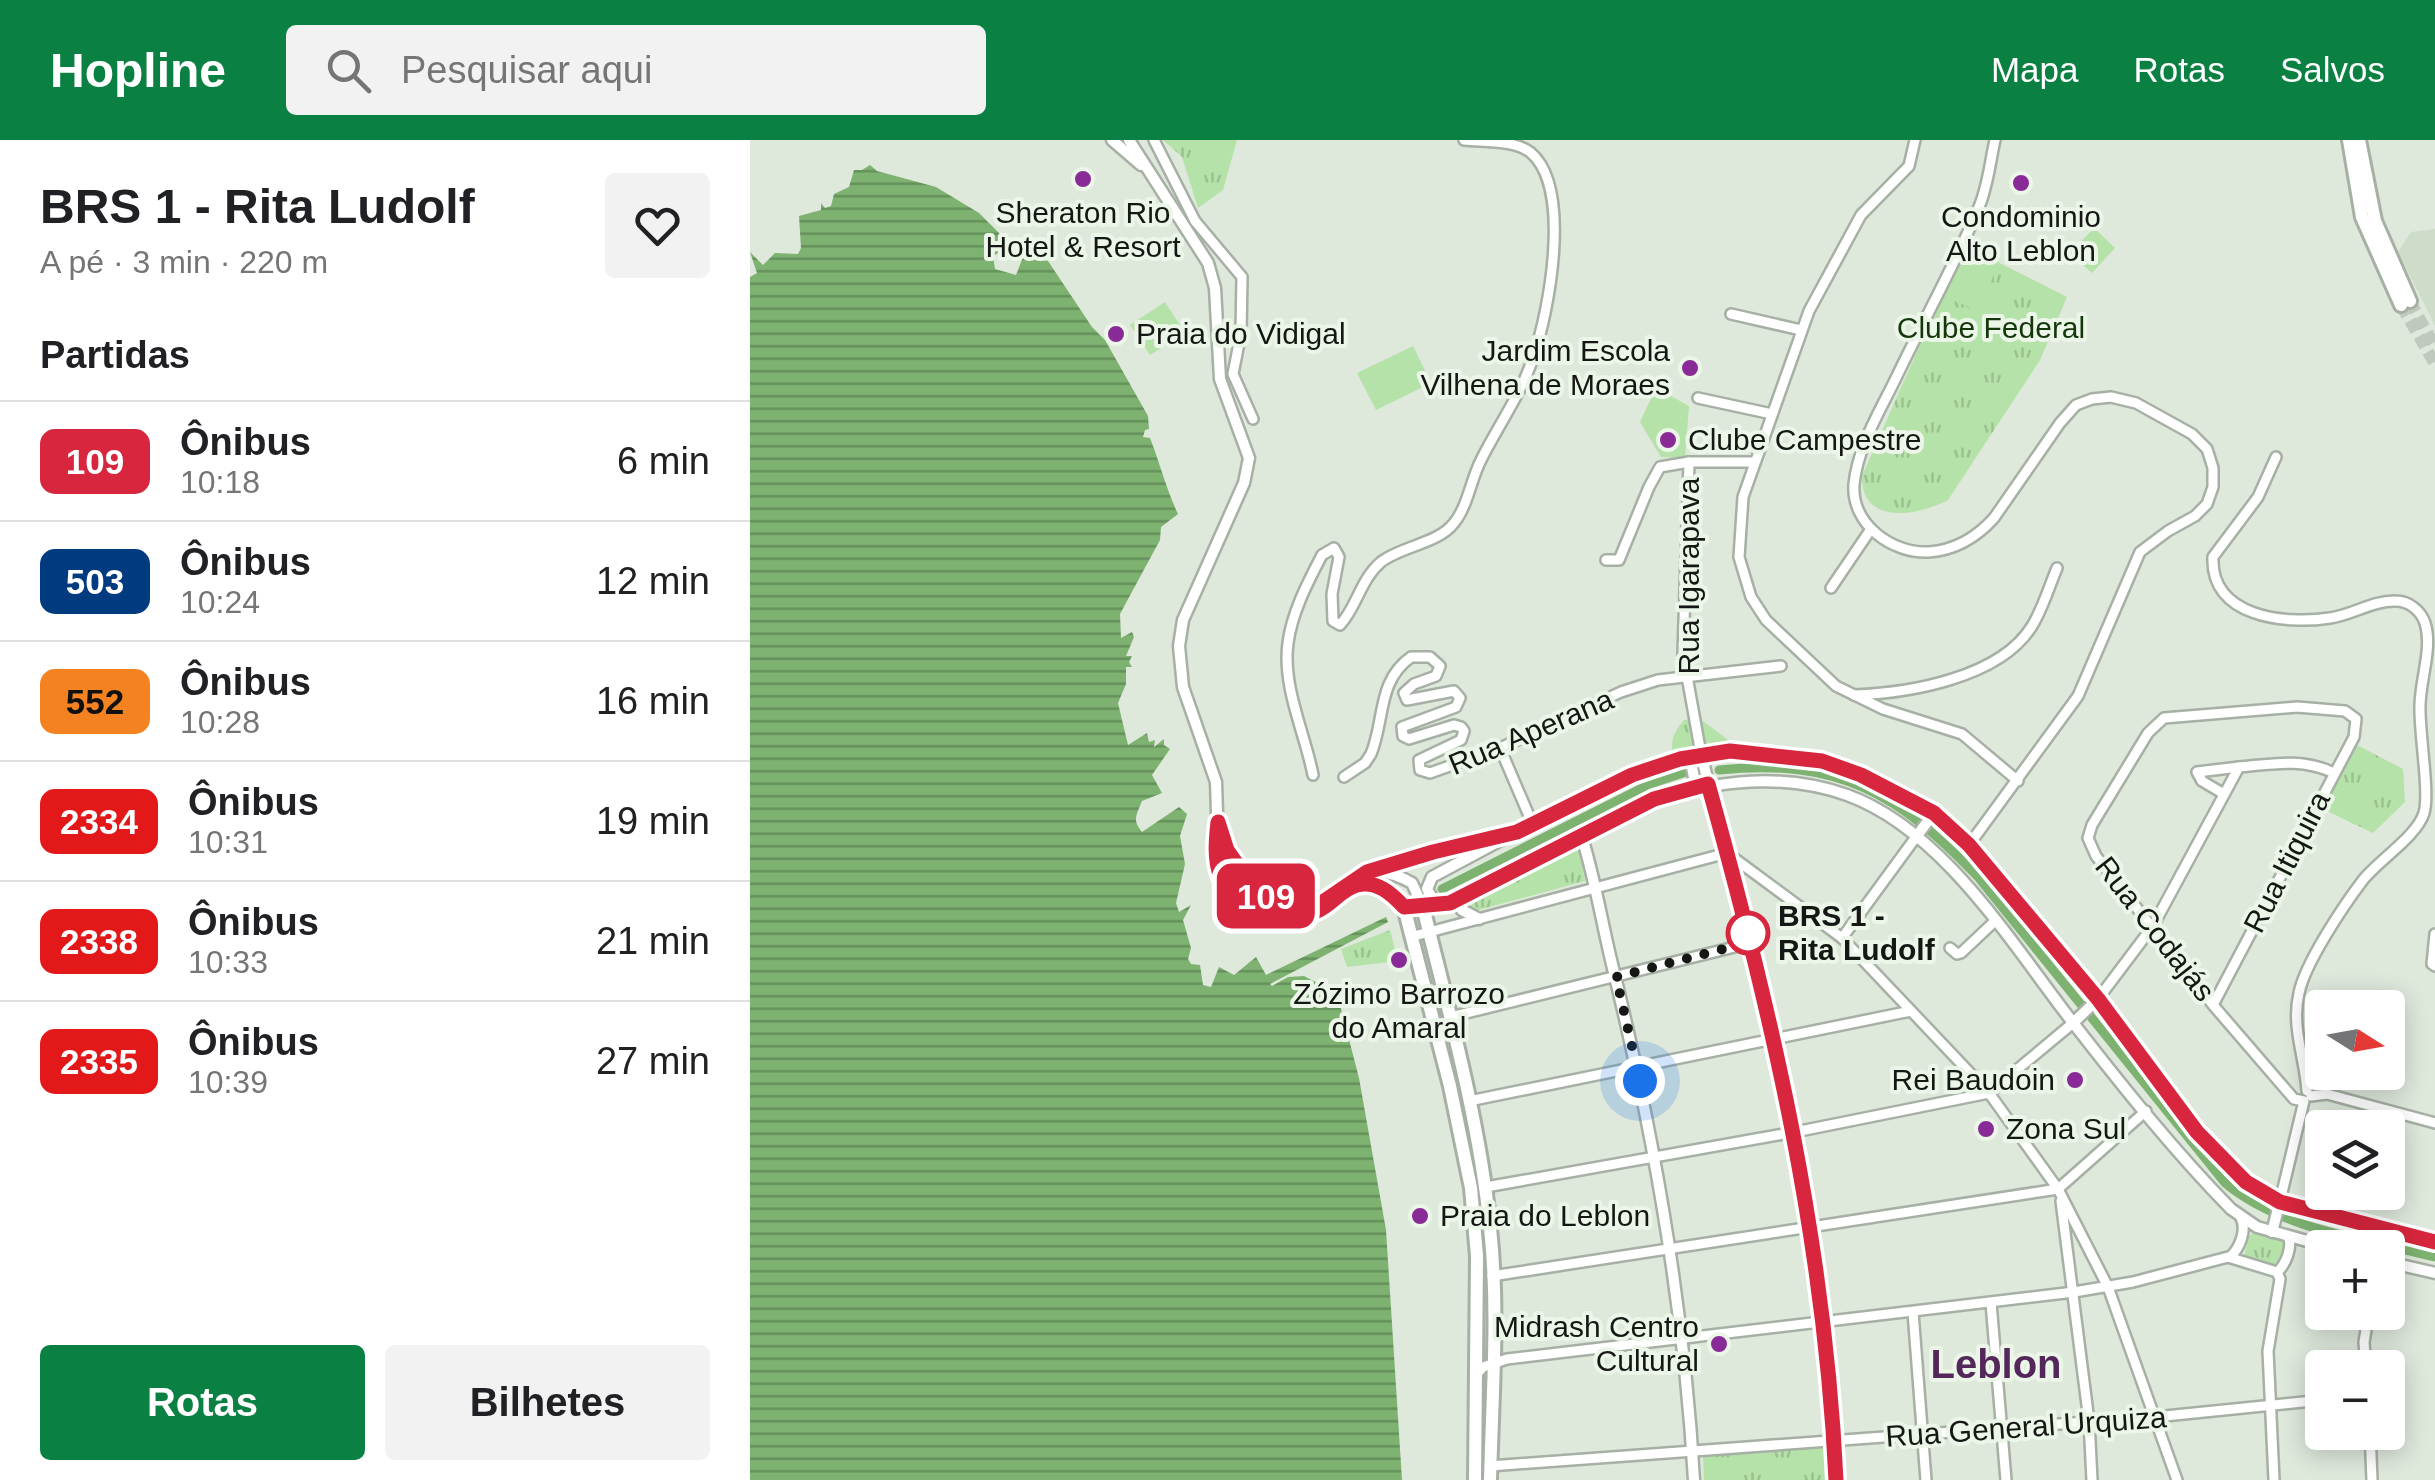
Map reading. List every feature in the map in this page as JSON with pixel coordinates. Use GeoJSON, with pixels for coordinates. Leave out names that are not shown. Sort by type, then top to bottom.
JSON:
{"type":"FeatureCollection","features":[{"type":"Feature","properties":{"kind":"highway"},"geometry":{"type":"LineString","coordinates":[[2349,140],[2362,217],[2406,303],[2375,221],[2359,140]]}},
{"type":"Feature","properties":{"kind":"highway"},"geometry":{"type":"LineString","coordinates":[[1404,907],[1450,1086],[1470,1188],[1477,1256],[1474,1480]]}},
{"type":"Feature","properties":{"kind":"highway"},"geometry":{"type":"LineString","coordinates":[[1423,907],[1486,1187],[1492,1276],[1490,1473]]}},
{"type":"Feature","properties":{"kind":"main road"},"geometry":{"type":"LineString","coordinates":[[1112,140],[1152,176]]}},
{"type":"Feature","properties":{"kind":"main road"},"geometry":{"type":"LineString","coordinates":[[1129,140],[1202,251],[1213,275],[1220,379],[1250,458],[1244,483],[1180,633],[1183,687],[1216,782],[1217,863],[1224,884],[1248,905],[1274,914],[1314,912],[1357,885],[1371,884],[1384,889],[1404,907],[1442,905],[1654,799],[1708,784],[1774,780],[1828,789],[1870,806],[1916,837],[1995,921],[2073,1023],[2241,1218],[2256,1227],[2305,1241]]}},
{"type":"Feature","properties":{"kind":"main road"},"geometry":{"type":"LineString","coordinates":[[1442,905],[1428,889],[1432,877],[1632,775],[1680,759],[1730,751],[1822,761],[1861,775],[1934,813],[1969,845],[2098,999],[2167,1094],[2223,1160],[2255,1189],[2280,1202],[2435,1242]]}},
{"type":"Feature","properties":{"kind":"main road"},"geometry":{"type":"LineString","coordinates":[[1701,754],[1795,1132],[1823,1323],[1836,1480]]}},
{"type":"Feature","properties":{"kind":"main road"},"geometry":{"type":"LineString","coordinates":[[1680,759],[1691,763],[1696,775],[1695,782],[1686,790]]}},
{"type":"Feature","properties":{"kind":"main road"},"geometry":{"type":"LineString","coordinates":[[1686,790],[1714,806]]}},
{"type":"Feature","properties":{"kind":"main road"},"geometry":{"type":"LineString","coordinates":[[1916,837],[1934,813]]}},
{"type":"Feature","properties":{"kind":"main road"},"geometry":{"type":"LineString","coordinates":[[1218,822],[1227,850],[1241,873],[1272,901],[1302,909],[1320,904],[1350,880],[1374,871],[1517,832]]}},
{"type":"Feature","properties":{"kind":"main road"},"geometry":{"type":"LineString","coordinates":[[1582,834],[1654,1157],[1681,1338],[1694,1480]]}},
{"type":"Feature","properties":{"kind":"main road"},"geometry":{"type":"LineString","coordinates":[[1374,871],[1398,876],[1416,889],[1423,907]]}},
{"type":"Feature","properties":{"kind":"main road"},"geometry":{"type":"LineString","coordinates":[[1224,884],[1229,874],[1241,873]]}},
{"type":"Feature","properties":{"kind":"main road"},"geometry":{"type":"LineString","coordinates":[[1462,896],[1462,910],[1478,919]]}},
{"type":"Feature","properties":{"kind":"main road"},"geometry":{"type":"LineString","coordinates":[[2073,1023],[2098,999]]}},
{"type":"Feature","properties":{"kind":"main road"},"geometry":{"type":"LineString","coordinates":[[2272,1232],[2280,1202]]}},
{"type":"Feature","properties":{"kind":"main road"},"geometry":{"type":"LineString","coordinates":[[2405,1266],[2435,1274]]}},
{"type":"Feature","properties":{"kind":"street"},"geometry":{"type":"LineString","coordinates":[[1154,140],[1196,221],[1242,276],[1240,334],[1232,374],[1253,419]]}},
{"type":"Feature","properties":{"kind":"street"},"geometry":{"type":"LineString","coordinates":[[1313,775],[1294,699],[1287,645],[1294,617],[1322,554],[1334,548],[1339,557],[1332,607],[1333,621],[1340,625],[1360,585],[1384,560],[1453,525],[1478,464],[1532,361],[1543,323],[1554,233],[1549,185],[1543,168],[1534,154],[1520,145],[1464,140]]}},
{"type":"Feature","properties":{"kind":"street"},"geometry":{"type":"LineString","coordinates":[[1915,140],[1910,166],[1861,214],[1801,330],[1754,462],[1738,540],[1747,587],[1766,620],[1836,686],[1908,718],[1962,734],[2018,781]]}},
{"type":"Feature","properties":{"kind":"street"},"geometry":{"type":"LineString","coordinates":[[1969,845],[2078,696],[2140,552],[2195,516],[2207,504],[2213,486],[2207,449],[2192,434],[2136,404],[2111,397],[2076,405],[1994,518],[1962,544],[1910,552],[1890,545],[1872,529],[1858,508],[1854,488],[1865,444],[1979,206],[1995,140]]}},
{"type":"Feature","properties":{"kind":"street"},"geometry":{"type":"LineString","coordinates":[[1732,314],[1801,330]]}},
{"type":"Feature","properties":{"kind":"street"},"geometry":{"type":"LineString","coordinates":[[1698,398],[1772,414]]}},
{"type":"Feature","properties":{"kind":"street"},"geometry":{"type":"LineString","coordinates":[[2276,457],[2258,496],[2213,557],[2215,579],[2229,599],[2243,610],[2267,617],[2314,620],[2386,601],[2404,602],[2425,623],[2426,644],[2420,705],[2425,810],[2416,828],[2363,880],[2299,988],[2297,1035],[2307,1096],[2280,1202]]}},
{"type":"Feature","properties":{"kind":"street"},"geometry":{"type":"LineString","coordinates":[[1606,560],[1619,560],[1660,467],[1689,462]]}},
{"type":"Feature","properties":{"kind":"street","name":"Rua Igarapava"},"geometry":{"type":"LineString","coordinates":[[1701,754],[1686,676],[1683,600],[1689,462],[1754,462]]}},
{"type":"Feature","properties":{"kind":"street"},"geometry":{"type":"LineString","coordinates":[[1832,588],[1872,529]]}},
{"type":"Feature","properties":{"kind":"street"},"geometry":{"type":"LineString","coordinates":[[1851,695],[1918,690],[2005,652],[2031,627],[2057,568]]}},
{"type":"Feature","properties":{"kind":"street","name":"Rua Aperana"},"geometry":{"type":"LineString","coordinates":[[1344,777],[1371,754],[1386,690],[1397,670],[1411,657],[1430,657],[1440,666],[1436,676],[1408,688],[1404,694],[1407,700],[1454,692],[1460,702],[1402,727],[1403,736],[1414,738],[1454,724],[1464,732],[1455,745],[1419,760],[1420,770],[1438,773],[1658,680],[1781,666]]}},
{"type":"Feature","properties":{"kind":"street","name":"Rua Codajás"},"geometry":{"type":"LineString","coordinates":[[2307,1096],[2294,1099],[2213,1004],[2096,856],[2088,838],[2092,824],[2155,724],[2170,716],[2296,707],[2345,711],[2356,719]]}},
{"type":"Feature","properties":{"kind":"street","name":"Rua Itiquira"},"geometry":{"type":"LineString","coordinates":[[2213,1004],[2332,772],[2354,737],[2356,719]]}},
{"type":"Feature","properties":{"kind":"street"},"geometry":{"type":"LineString","coordinates":[[1500,748],[1533,825]]}},
{"type":"Feature","properties":{"kind":"street"},"geometry":{"type":"LineString","coordinates":[[2224,794],[2202,780],[2198,772],[2296,762],[2312,763],[2332,772]]}},
{"type":"Feature","properties":{"kind":"street"},"geometry":{"type":"LineString","coordinates":[[2098,999],[2153,926],[2239,767]]}},
{"type":"Feature","properties":{"kind":"street"},"geometry":{"type":"LineString","coordinates":[[1842,938],[1916,837]]}},
{"type":"Feature","properties":{"kind":"street"},"geometry":{"type":"LineString","coordinates":[[1414,936],[1727,852],[1842,938],[1990,1093],[2058,1189],[2108,1287],[2177,1480]]}},
{"type":"Feature","properties":{"kind":"street"},"geometry":{"type":"LineString","coordinates":[[1950,948],[1959,954],[1995,921]]}},
{"type":"Feature","properties":{"kind":"street"},"geometry":{"type":"LineString","coordinates":[[2435,934],[2435,966]]}},
{"type":"Feature","properties":{"kind":"street"},"geometry":{"type":"LineString","coordinates":[[1450,1018],[1750,942]]}},
{"type":"Feature","properties":{"kind":"street"},"geometry":{"type":"LineString","coordinates":[[1469,1101],[1911,1011]]}},
{"type":"Feature","properties":{"kind":"street"},"geometry":{"type":"LineString","coordinates":[[1486,1187],[1990,1093],[2073,1023]]}},
{"type":"Feature","properties":{"kind":"street"},"geometry":{"type":"LineString","coordinates":[[2307,1096],[2327,1094],[2435,1123]]}},
{"type":"Feature","properties":{"kind":"street"},"geometry":{"type":"LineString","coordinates":[[1492,1276],[2058,1189],[2146,1111]]}},
{"type":"Feature","properties":{"kind":"street"},"geometry":{"type":"LineString","coordinates":[[2058,1189],[2074,1292],[2092,1480]]}},
{"type":"Feature","properties":{"kind":"street"},"geometry":{"type":"LineString","coordinates":[[1476,1375],[1492,1363],[2108,1287],[2230,1257],[2237,1250],[2244,1228],[2241,1218]]}},
{"type":"Feature","properties":{"kind":"street"},"geometry":{"type":"LineString","coordinates":[[2242,1261],[2244,1240],[2256,1227]]}},
{"type":"Feature","properties":{"kind":"street"},"geometry":{"type":"LineString","coordinates":[[2277,1272],[2284,1266],[2290,1244],[2288,1236]]}},
{"type":"Feature","properties":{"kind":"street"},"geometry":{"type":"LineString","coordinates":[[2230,1257],[2277,1272]]}},
{"type":"Feature","properties":{"kind":"street"},"geometry":{"type":"LineString","coordinates":[[2274,1480],[2268,1350],[2280,1280],[2277,1272]]}},
{"type":"Feature","properties":{"kind":"street"},"geometry":{"type":"LineString","coordinates":[[1991,1302],[2006,1480]]}},
{"type":"Feature","properties":{"kind":"street"},"geometry":{"type":"LineString","coordinates":[[1913,1312],[1926,1480]]}},
{"type":"Feature","properties":{"kind":"street","name":"Rua General Urquiza"},"geometry":{"type":"LineString","coordinates":[[1490,1473],[1693,1453],[2155,1418],[2305,1402]]}},
{"type":"Feature","properties":{"kind":"street"},"geometry":{"type":"LineString","coordinates":[[2371,1450],[2372,1480]]}},
{"type":"Feature","properties":{"kind":"shaded area"},"geometry":{"type":"Polygon","coordinates":[[[870,165],[877,171],[936,187],[979,213],[1008,242],[1007,248],[993,256],[995,269],[1016,275],[1023,257],[1048,261],[1105,340],[1148,416],[1149,429],[1143,437],[1150,438],[1178,514],[1161,527],[1160,540],[1120,614],[1121,638],[1132,632],[1134,637],[1126,656],[1132,656],[1132,667],[1126,667],[1126,684],[1118,703],[1128,745],[1147,733],[1149,742],[1155,740],[1154,747],[1164,739],[1164,745],[1170,749],[1152,775],[1162,793],[1142,801],[1136,821],[1142,832],[1179,807],[1187,814],[1180,836],[1185,864],[1176,903],[1179,912],[1191,905],[1183,920],[1191,948],[1188,959],[1191,964],[1200,965],[1203,985],[1211,987],[1219,967],[1234,975],[1256,957],[1266,975],[1386,917],[1388,922],[1270,984],[1304,976],[1327,988],[1339,1001],[1359,1078],[1386,1230],[1402,1480],[750,1480],[750,277],[757,273],[750,252],[763,265],[775,253],[798,254],[799,216],[821,210],[821,203],[825,208],[831,206],[834,194],[849,187],[854,170],[870,165]]]}},
{"type":"Feature","properties":{"kind":"shaded area"},"geometry":{"type":"Polygon","coordinates":[[[2435,229],[2435,326],[2398,252],[2411,232],[2435,229]]]}},
{"type":"Feature","properties":{"kind":"green space"},"geometry":{"type":"Polygon","coordinates":[[[1163,140],[1237,140],[1223,190],[1198,208],[1182,157],[1163,140]]]}},
{"type":"Feature","properties":{"kind":"green space"},"geometry":{"type":"Polygon","coordinates":[[[2094,228],[2115,248],[2092,273],[2070,253],[2094,228]]]}},
{"type":"Feature","properties":{"kind":"green space","name":"Clube Federal"},"geometry":{"type":"Polygon","coordinates":[[[1964,245],[2067,297],[2040,360],[1948,500],[1907,513],[1881,510],[1864,492],[1862,476],[1964,245]]]}},
{"type":"Feature","properties":{"kind":"green space"},"geometry":{"type":"Polygon","coordinates":[[[1964,248],[1999,262],[1979,311],[1944,297],[1964,248]]]}},
{"type":"Feature","properties":{"kind":"green space"},"geometry":{"type":"Polygon","coordinates":[[[1165,302],[1185,333],[1150,355],[1130,325],[1165,302]]]}},
{"type":"Feature","properties":{"kind":"green space"},"geometry":{"type":"Polygon","coordinates":[[[1413,346],[1431,383],[1376,410],[1357,373],[1413,346]]]}},
{"type":"Feature","properties":{"kind":"green space","name":"Clube Campestre"},"geometry":{"type":"Polygon","coordinates":[[[1656,388],[1689,406],[1685,458],[1661,457],[1640,422],[1656,388]]]}},
{"type":"Feature","properties":{"kind":"green space"},"geometry":{"type":"Polygon","coordinates":[[[1700,719],[1731,742],[1673,757],[1672,742],[1680,725],[1684,720],[1700,719]]]}},
{"type":"Feature","properties":{"kind":"green space"},"geometry":{"type":"Polygon","coordinates":[[[2357,745],[2403,769],[2405,802],[2373,833],[2323,809],[2357,745]]]}},
{"type":"Feature","properties":{"kind":"green space"},"geometry":{"type":"Polygon","coordinates":[[[1578,845],[1585,881],[1475,911],[1469,909],[1470,896],[1578,845]]]}},
{"type":"Feature","properties":{"kind":"green space"},"geometry":{"type":"Polygon","coordinates":[[[1390,930],[1398,961],[1347,967],[1341,949],[1390,930]]]}},
{"type":"Feature","properties":{"kind":"green space"},"geometry":{"type":"Polygon","coordinates":[[[2256,1231],[2285,1243],[2277,1267],[2244,1256],[2249,1236],[2256,1231]]]}},
{"type":"Feature","properties":{"kind":"green space"},"geometry":{"type":"Polygon","coordinates":[[[1825,1444],[1826,1480],[1704,1480],[1703,1457],[1825,1444]]]}},
{"type":"Feature","properties":{"kind":"waterway"},"geometry":{"type":"LineString","coordinates":[[1719,770],[1761,768],[1832,776],[1892,803],[1921,823],[1978,877],[2225,1183],[2247,1199],[2298,1222],[2435,1257]]}},
{"type":"Feature","properties":{"kind":"waterway"},"geometry":{"type":"LineString","coordinates":[[1442,889],[1650,784],[1689,771]]}},
{"type":"Feature","properties":{"kind":"tunnel"},"geometry":{"type":"LineString","coordinates":[[2410,301],[2435,347]]}},
{"type":"Feature","properties":{"kind":"tunnel"},"geometry":{"type":"LineString","coordinates":[[2401,305],[2435,364]]}},
{"type":"Feature","properties":{"kind":"bus line","name":"109"},"geometry":{"type":"LineString","coordinates":[[1836,1480],[1823,1323],[1795,1132],[1708,784],[1654,799],[1450,903],[1423,907],[1404,907],[1384,889],[1371,884],[1357,885],[1314,912],[1301,915],[1259,910],[1235,896],[1219,874],[1218,822],[1227,850],[1251,884],[1272,901],[1302,909],[1320,904],[1367,872],[1517,832],[1632,775],[1680,759],[1730,751],[1822,761],[1861,775],[1934,813],[1969,845],[2098,999],[2197,1132],[2246,1182],[2280,1202],[2435,1242]]}},
{"type":"Feature","properties":{"kind":"place","name":"Sheraton Rio Hotel & Resort"},"geometry":{"type":"Point","coordinates":[1083,179]}},
{"type":"Feature","properties":{"kind":"place","name":"Condominio Alto Leblon"},"geometry":{"type":"Point","coordinates":[2021,183]}},
{"type":"Feature","properties":{"kind":"place","name":"Praia do Vidigal"},"geometry":{"type":"Point","coordinates":[1116,334]}},
{"type":"Feature","properties":{"kind":"place","name":"Jardim Escola Vilhena de Moraes"},"geometry":{"type":"Point","coordinates":[1690,368]}},
{"type":"Feature","properties":{"kind":"place","name":"Clube Campestre"},"geometry":{"type":"Point","coordinates":[1668,440]}},
{"type":"Feature","properties":{"kind":"place","name":"BRS 1 - Rita Ludolf"},"geometry":{"type":"Point","coordinates":[1748,933]}},
{"type":"Feature","properties":{"kind":"place","name":"Zózimo Barrozo do Amaral"},"geometry":{"type":"Point","coordinates":[1399,960]}},
{"type":"Feature","properties":{"kind":"place","name":"Rei Baudoin"},"geometry":{"type":"Point","coordinates":[2075,1080]}},
{"type":"Feature","properties":{"kind":"place","name":"Zona Sul"},"geometry":{"type":"Point","coordinates":[1986,1129]}},
{"type":"Feature","properties":{"kind":"place","name":"Praia do Leblon"},"geometry":{"type":"Point","coordinates":[1420,1216]}},
{"type":"Feature","properties":{"kind":"place","name":"Midrash Centro Cultural"},"geometry":{"type":"Point","coordinates":[1719,1344]}},
{"type":"Feature","properties":{"kind":"district","name":"Leblon"},"geometry":{"type":"Point","coordinates":[1996,1364]}},
{"type":"Feature","properties":{"kind":"route"},"geometry":{"type":"LineString","coordinates":[[1640,1081],[1616,977],[1750,942],[1747,930],[1748,933]]}}]}
